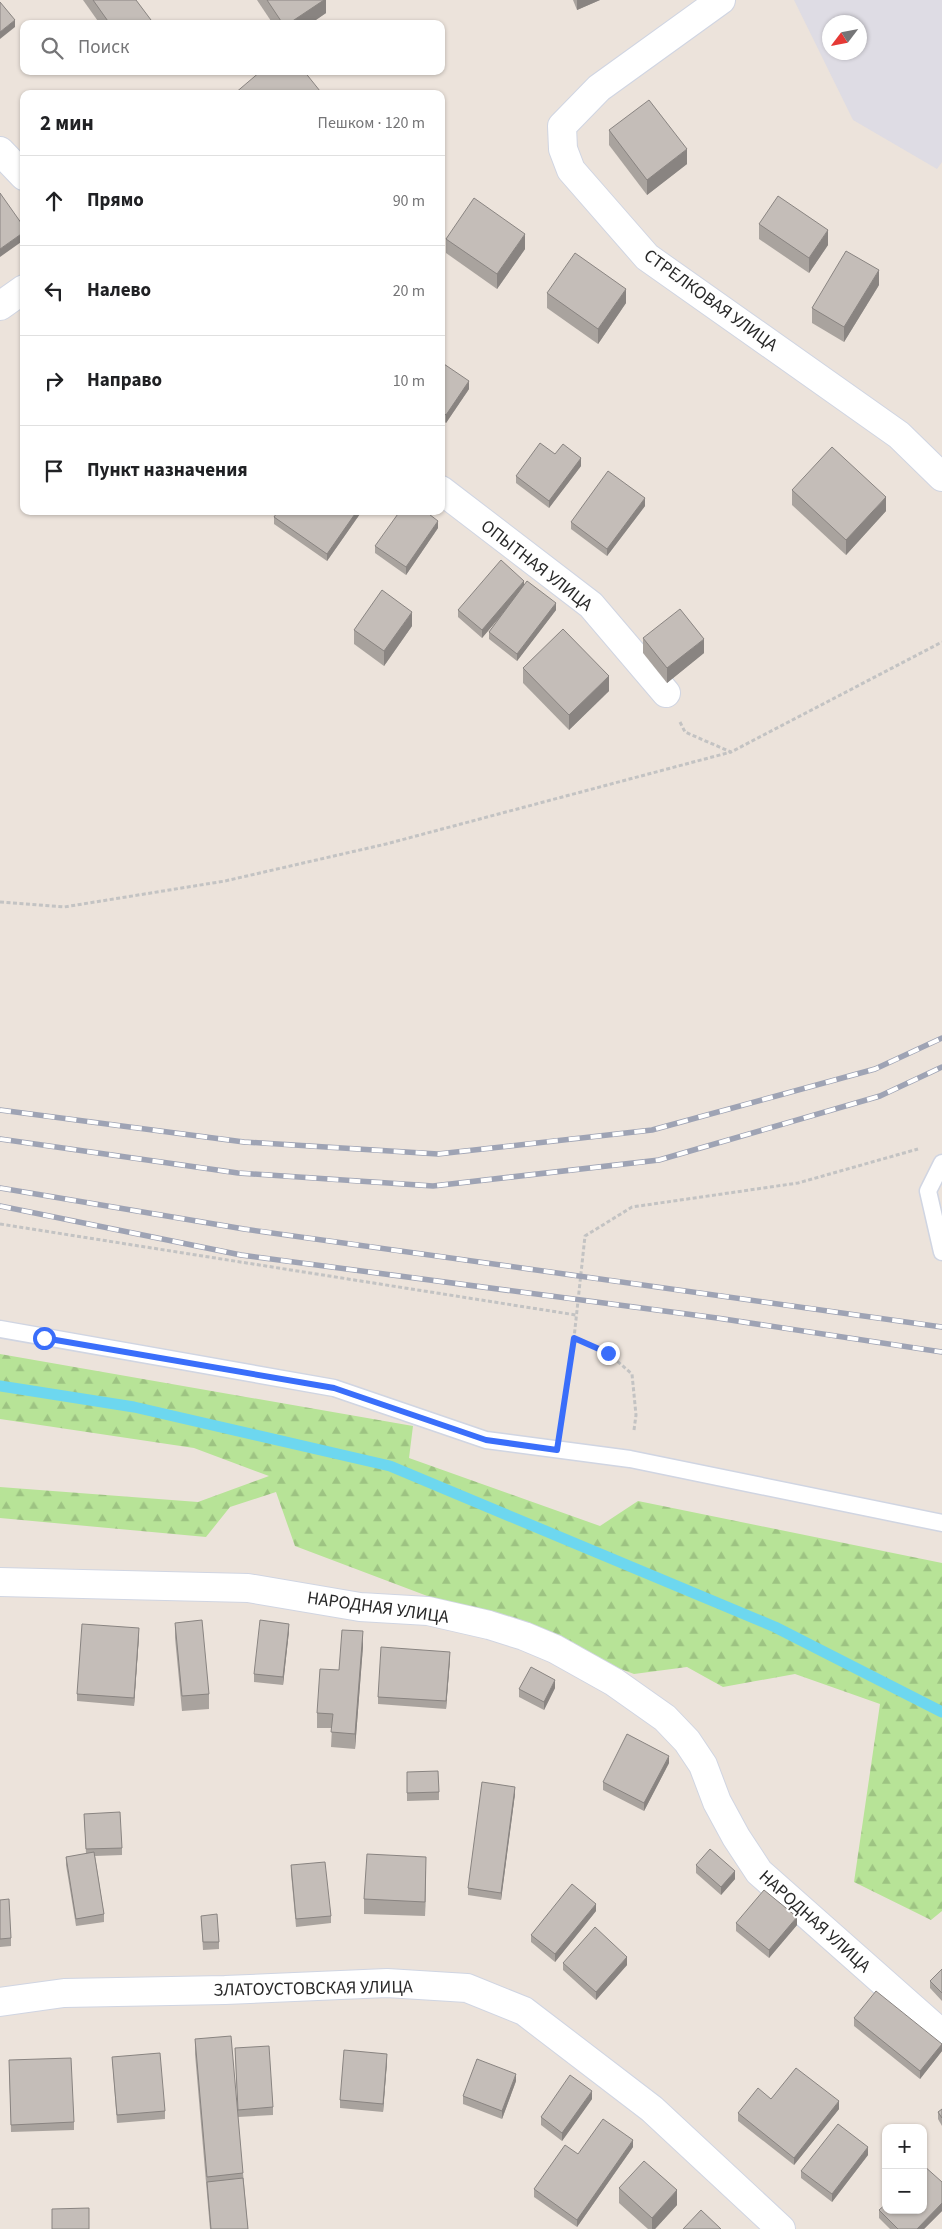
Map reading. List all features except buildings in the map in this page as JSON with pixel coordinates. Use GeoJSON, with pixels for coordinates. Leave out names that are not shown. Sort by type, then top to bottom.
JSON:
{"type":"FeatureCollection","features":[{"type":"Feature","properties":{"kind":"street","name":"СТРЕЛКОВАЯ УЛИЦА"},"geometry":{"type":"LineString","coordinates":[[722,0],[598,88],[562,126],[563,149],[571,170],[647,257],[899,435],[942,477]]}},
{"type":"Feature","properties":{"kind":"street"},"geometry":{"type":"LineString","coordinates":[[0,151],[20,172]]}},
{"type":"Feature","properties":{"kind":"street"},"geometry":{"type":"LineString","coordinates":[[0,306],[20,292]]}},
{"type":"Feature","properties":{"kind":"street","name":"ОПЫТНАЯ УЛИЦА"},"geometry":{"type":"LineString","coordinates":[[445,493],[591,605],[666,694]]}},
{"type":"Feature","properties":{"kind":"street","name":"НАРОДНАЯ УЛИЦА"},"geometry":{"type":"LineString","coordinates":[[0,1582],[248,1588],[360,1607],[428,1611],[507,1630],[555,1649],[614,1682],[665,1718],[688,1741],[703,1765],[731,1828],[759,1872],[942,2034]]}},
{"type":"Feature","properties":{"kind":"street","name":"ЗЛАТОУСТОВСКАЯ УЛИЦА"},"geometry":{"type":"LineString","coordinates":[[0,2002],[64,1993],[224,1990],[387,1983],[467,1988],[524,2011],[539,2022],[652,2109],[781,2229]]}},
{"type":"Feature","properties":{"kind":"lane"},"geometry":{"type":"LineString","coordinates":[[942,1163],[928,1191],[942,1252]]}},
{"type":"Feature","properties":{"kind":"lane"},"geometry":{"type":"LineString","coordinates":[[0,1329],[334,1388],[486,1440],[630,1459],[942,1523]]}},
{"type":"Feature","properties":{"kind":"path"},"geometry":{"type":"LineString","coordinates":[[0,902],[64,907],[225,881],[386,844],[732,752],[942,642]]}},
{"type":"Feature","properties":{"kind":"path"},"geometry":{"type":"LineString","coordinates":[[666,694],[685,732],[732,752]]}},
{"type":"Feature","properties":{"kind":"path"},"geometry":{"type":"LineString","coordinates":[[557,1450],[574,1338],[585,1236],[632,1206],[798,1183],[926,1144]]}},
{"type":"Feature","properties":{"kind":"path"},"geometry":{"type":"LineString","coordinates":[[0,1224],[576,1315]]}},
{"type":"Feature","properties":{"kind":"path"},"geometry":{"type":"LineString","coordinates":[[574,1338],[608,1353],[632,1374],[636,1415],[630,1459]]}},
{"type":"Feature","properties":{"kind":"shaded area"},"geometry":{"type":"Polygon","coordinates":[[[794,0],[942,0],[942,162],[937,169],[853,120],[824,60],[867,60],[867,15],[822,15],[822,57],[794,0]]]}},
{"type":"Feature","properties":{"kind":"green space"},"geometry":{"type":"Polygon","coordinates":[[[0,1354],[413,1426],[409,1458],[600,1526],[638,1501],[942,1563],[942,1911],[931,1920],[854,1882],[880,1704],[795,1674],[723,1687],[687,1667],[634,1674],[295,1546],[276,1492],[230,1507],[206,1537],[0,1518],[0,1487],[198,1502],[269,1476],[194,1448],[0,1419],[0,1354]]]}},
{"type":"Feature","properties":{"kind":"waterway"},"geometry":{"type":"LineString","coordinates":[[0,1386],[134,1407],[390,1466],[775,1627],[942,1712]]}},
{"type":"Feature","properties":{"kind":"railway"},"geometry":{"type":"LineString","coordinates":[[0,1110],[244,1142],[438,1154],[652,1130],[875,1069],[942,1038]]}},
{"type":"Feature","properties":{"kind":"railway"},"geometry":{"type":"LineString","coordinates":[[0,1139],[238,1173],[433,1186],[659,1160],[880,1096],[942,1067]]}},
{"type":"Feature","properties":{"kind":"railway"},"geometry":{"type":"LineString","coordinates":[[0,1188],[244,1229],[942,1327]]}},
{"type":"Feature","properties":{"kind":"railway"},"geometry":{"type":"LineString","coordinates":[[0,1206],[241,1255],[717,1318],[942,1352]]}},
{"type":"Feature","properties":{"kind":"route"},"geometry":{"type":"LineString","coordinates":[[44,1338],[334,1388],[486,1440],[557,1450],[574,1338],[608,1353]]}}]}
